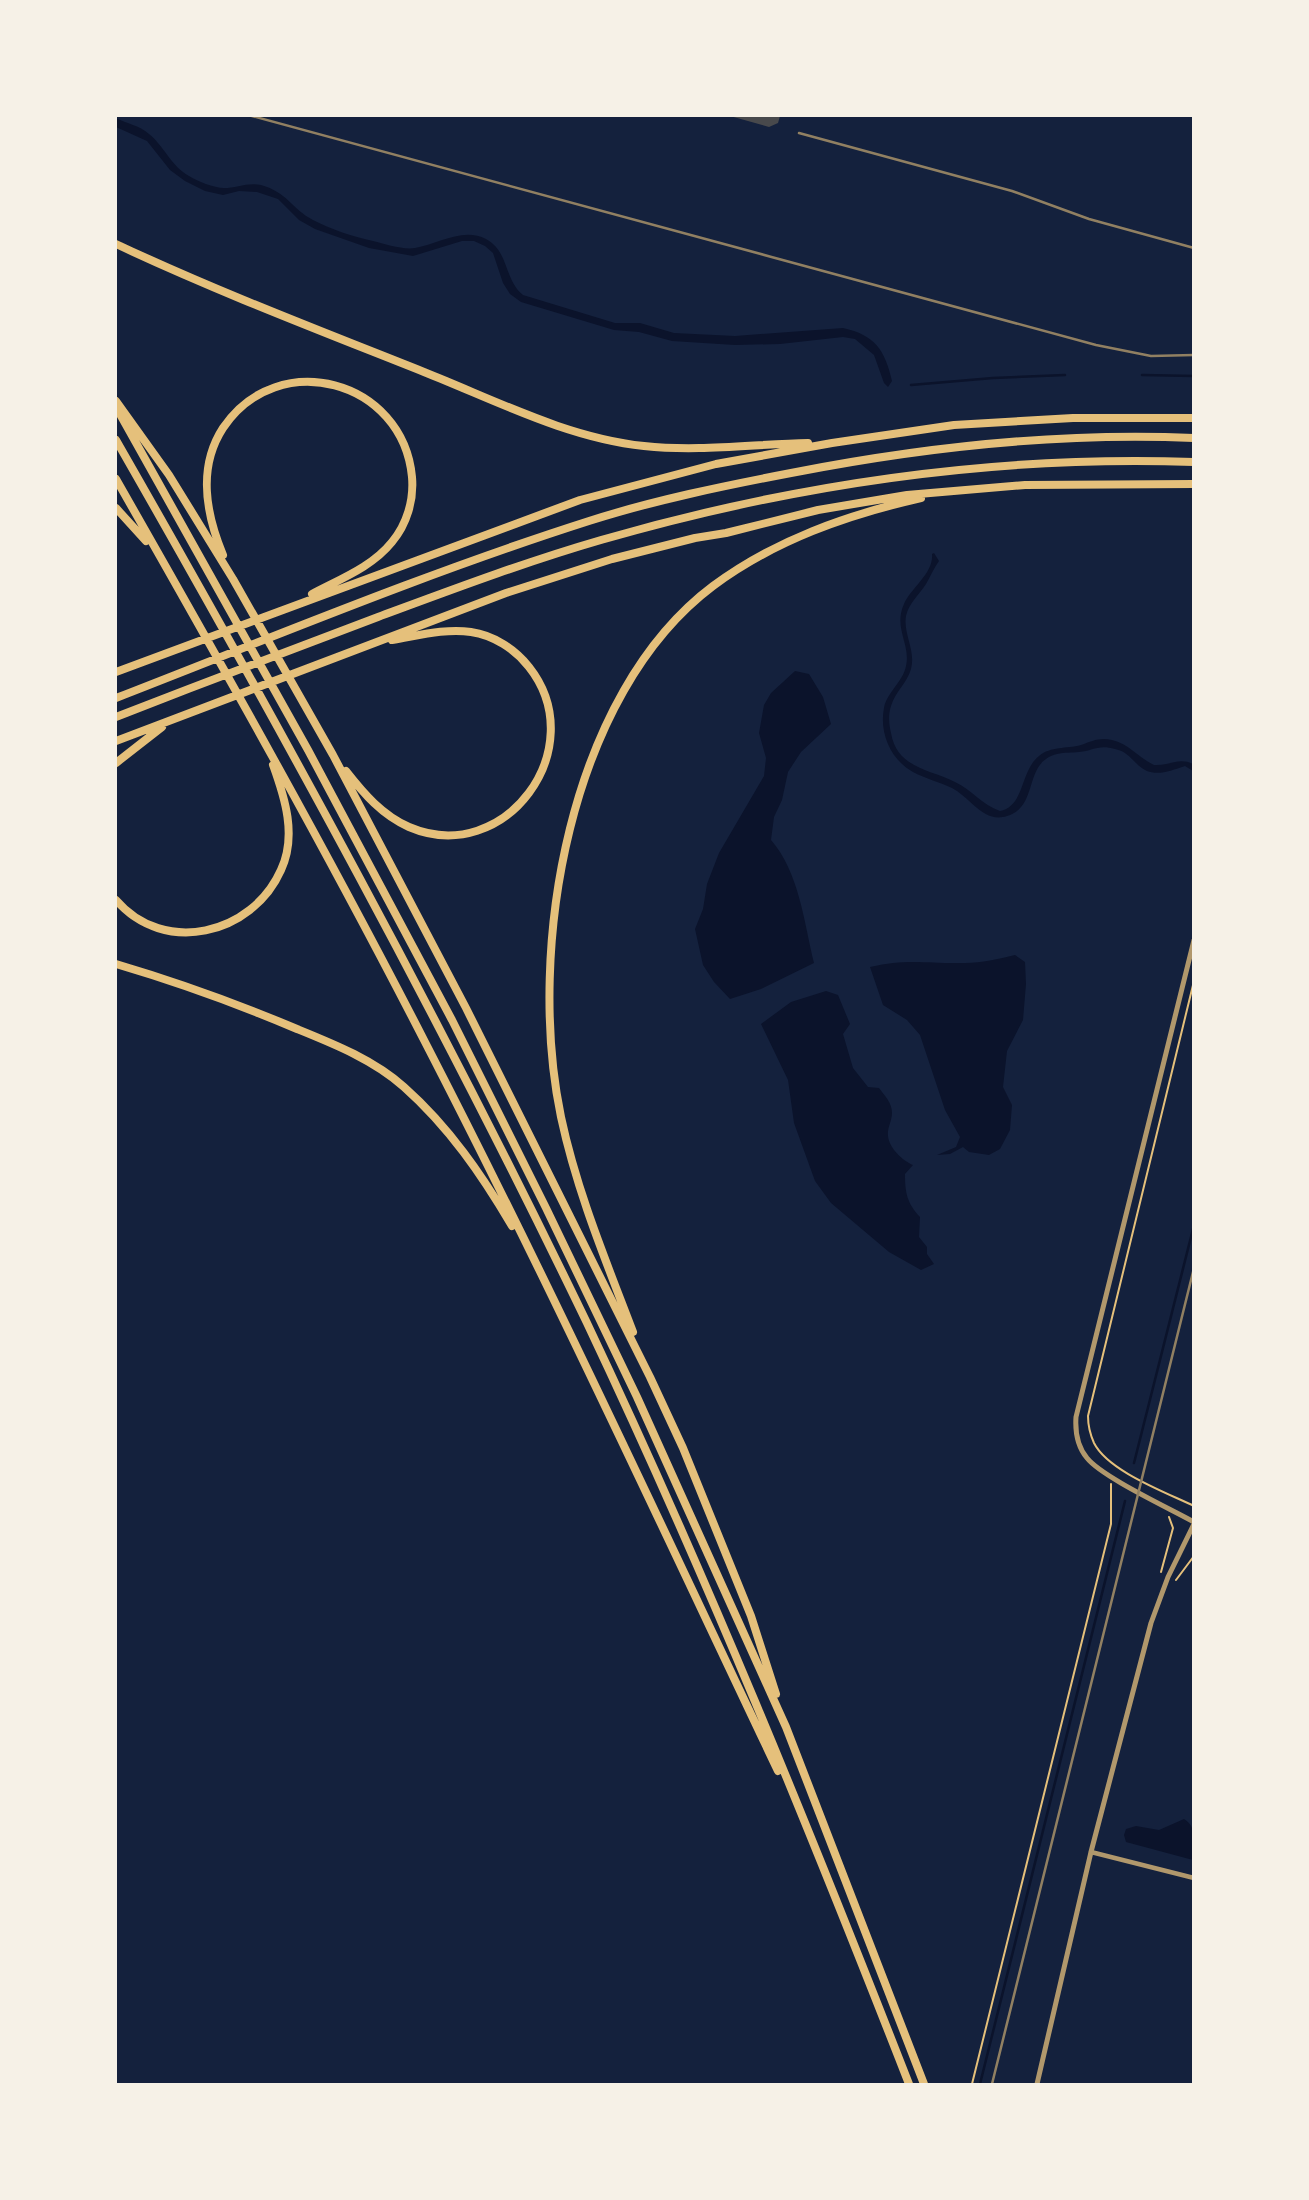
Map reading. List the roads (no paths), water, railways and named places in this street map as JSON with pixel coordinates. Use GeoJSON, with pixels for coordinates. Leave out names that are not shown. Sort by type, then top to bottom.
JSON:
{"type":"FeatureCollection","features":[{"type":"Feature","properties":{"kind":"highway"},"geometry":{"type":"LineString","coordinates":[[116,244],[173,271],[554,424],[597,438],[674,449],[832,443]]}},
{"type":"Feature","properties":{"kind":"highway"},"geometry":{"type":"LineString","coordinates":[[233,579],[213,528],[206,486],[210,458],[226,425],[240,408],[256,396],[295,382],[325,383],[359,395],[390,421],[403,444],[412,483],[408,512],[397,535],[375,558],[282,610]]}},
{"type":"Feature","properties":{"kind":"highway"},"geometry":{"type":"LineString","coordinates":[[116,401],[169,475],[233,579],[333,755],[466,1008],[683,1448],[751,1616],[786,1727]]}},
{"type":"Feature","properties":{"kind":"highway"},"geometry":{"type":"LineString","coordinates":[[116,407],[308,750],[452,1020],[547,1208],[631,1385],[786,1727],[924,2084]]}},
{"type":"Feature","properties":{"kind":"highway"},"geometry":{"type":"LineString","coordinates":[[116,672],[580,500],[716,464],[832,443],[999,421],[1194,418]]}},
{"type":"Feature","properties":{"kind":"highway"},"geometry":{"type":"LineString","coordinates":[[116,698],[477,559],[591,521],[736,483],[908,453],[985,444],[1086,438],[1194,438]]}},
{"type":"Feature","properties":{"kind":"highway"},"geometry":{"type":"LineString","coordinates":[[116,440],[297,759],[439,1025],[587,1324],[685,1538],[829,1879],[909,2084]]}},
{"type":"Feature","properties":{"kind":"highway"},"geometry":{"type":"LineString","coordinates":[[116,717],[548,556],[733,506],[828,488],[967,469],[1114,462],[1194,462]]}},
{"type":"Feature","properties":{"kind":"highway"},"geometry":{"type":"LineString","coordinates":[[116,479],[264,739],[425,1041],[544,1279],[829,1879]]}},
{"type":"Feature","properties":{"kind":"highway"},"geometry":{"type":"LineString","coordinates":[[116,741],[506,593],[612,559],[818,510],[876,499],[1025,485],[1194,484]]}},
{"type":"Feature","properties":{"kind":"highway"},"geometry":{"type":"LineString","coordinates":[[650,1377],[582,1201],[560,1114],[555,1070],[552,945],[561,875],[585,776],[606,722],[647,651],[682,612],[713,586],[770,550],[833,522],[861,512],[948,492]]}},
{"type":"Feature","properties":{"kind":"highway"},"geometry":{"type":"LineString","coordinates":[[116,508],[167,568]]}},
{"type":"Feature","properties":{"kind":"highway"},"geometry":{"type":"LineString","coordinates":[[333,755],[365,795],[393,818],[418,830],[451,834],[488,826],[511,812],[529,794],[547,759],[550,722],[544,695],[533,672],[504,645],[481,635],[456,631],[372,643]]}},
{"type":"Feature","properties":{"kind":"highway"},"geometry":{"type":"LineString","coordinates":[[116,763],[173,719]]}},
{"type":"Feature","properties":{"kind":"highway"},"geometry":{"type":"LineString","coordinates":[[116,900],[133,916],[157,929],[175,932],[208,931],[232,923],[252,909],[269,891],[282,869],[289,833],[284,795],[264,739]]}},
{"type":"Feature","properties":{"kind":"highway"},"geometry":{"type":"LineString","coordinates":[[116,964],[247,1008],[350,1051],[402,1086],[444,1128],[481,1174],[544,1279]]}},
{"type":"Feature","properties":{"kind":"street"},"geometry":{"type":"LineString","coordinates":[[1037,2084],[1091,1853],[1151,1623],[1168,1577],[1194,1523],[1095,1466],[1080,1447],[1075,1428],[1194,940]]}},
{"type":"Feature","properties":{"kind":"street"},"geometry":{"type":"LineString","coordinates":[[1091,1853],[1194,1878]]}},
{"type":"Feature","properties":{"kind":"water"},"geometry":{"type":"Polygon","coordinates":[[[116,118],[145,131],[177,167],[196,180],[220,188],[251,184],[270,188],[313,220],[350,235],[410,248],[459,236],[486,239],[499,251],[512,282],[523,295],[615,323],[640,323],[674,333],[735,336],[843,328],[863,335],[877,346],[886,361],[892,381],[888,387],[884,383],[874,355],[855,339],[843,337],[780,344],[735,345],[672,341],[639,332],[614,330],[521,302],[510,294],[503,283],[493,253],[474,241],[462,241],[413,256],[369,248],[315,229],[299,220],[278,199],[257,192],[239,191],[223,195],[205,191],[185,181],[170,170],[147,141],[116,127],[116,118]]]}},
{"type":"Feature","properties":{"kind":"water"},"geometry":{"type":"Polygon","coordinates":[[[934,553],[939,561],[907,611],[906,629],[912,655],[911,669],[889,713],[894,745],[907,760],[961,785],[1000,811],[1014,802],[1028,770],[1039,756],[1054,749],[1096,740],[1118,742],[1154,765],[1188,762],[1193,764],[1193,771],[1185,766],[1153,773],[1142,768],[1124,752],[1109,748],[1057,754],[1039,766],[1024,803],[1017,811],[999,817],[984,813],[952,788],[905,767],[888,745],[883,727],[884,708],[906,666],[901,613],[907,598],[929,568],[934,553]]]}},
{"type":"Feature","properties":{"kind":"water"},"geometry":{"type":"Polygon","coordinates":[[[795,671],[809,674],[823,697],[831,724],[801,752],[788,772],[782,800],[774,817],[771,840],[794,882],[814,963],[761,989],[730,999],[703,965],[695,929],[703,909],[707,884],[719,853],[764,776],[766,758],[759,733],[764,705],[771,693],[795,671]]]}},
{"type":"Feature","properties":{"kind":"water"},"geometry":{"type":"Polygon","coordinates":[[[1015,955],[1025,962],[1026,984],[1023,1020],[1007,1051],[1003,1087],[1012,1105],[1010,1130],[1000,1149],[989,1155],[969,1152],[963,1147],[950,1154],[937,1155],[956,1147],[960,1137],[945,1110],[920,1035],[907,1020],[883,1005],[870,967],[907,962],[978,962],[1015,955]]]}},
{"type":"Feature","properties":{"kind":"water"},"geometry":{"type":"Polygon","coordinates":[[[826,991],[838,995],[850,1024],[843,1034],[853,1068],[868,1087],[879,1088],[892,1109],[888,1133],[891,1145],[901,1157],[913,1165],[905,1174],[906,1192],[920,1217],[919,1237],[927,1247],[927,1254],[934,1264],[921,1270],[889,1252],[831,1203],[815,1181],[794,1123],[788,1080],[761,1024],[791,1002],[826,991]]]}},
{"type":"Feature","properties":{"kind":"water"},"geometry":{"type":"Polygon","coordinates":[[[1184,1819],[1193,1832],[1193,1860],[1126,1842],[1126,1829],[1136,1826],[1159,1830],[1184,1819]]]}},
{"type":"Feature","properties":{"kind":"waterway"},"geometry":{"type":"LineString","coordinates":[[911,385],[1065,375]]}},
{"type":"Feature","properties":{"kind":"waterway"},"geometry":{"type":"LineString","coordinates":[[1142,375],[1194,376]]}},
{"type":"Feature","properties":{"kind":"waterway"},"geometry":{"type":"LineString","coordinates":[[1134,1463],[1194,1225]]}},
{"type":"Feature","properties":{"kind":"waterway"},"geometry":{"type":"LineString","coordinates":[[980,2084],[1125,1501]]}},
{"type":"Feature","properties":{"kind":"railway"},"geometry":{"type":"LineString","coordinates":[[252,116],[1096,345],[1151,356],[1194,355]]}},
{"type":"Feature","properties":{"kind":"railway"},"geometry":{"type":"LineString","coordinates":[[799,133],[1012,191],[1089,219],[1194,248]]}},
{"type":"Feature","properties":{"kind":"railway"},"geometry":{"type":"LineString","coordinates":[[992,2084],[1194,1268]]}}]}
